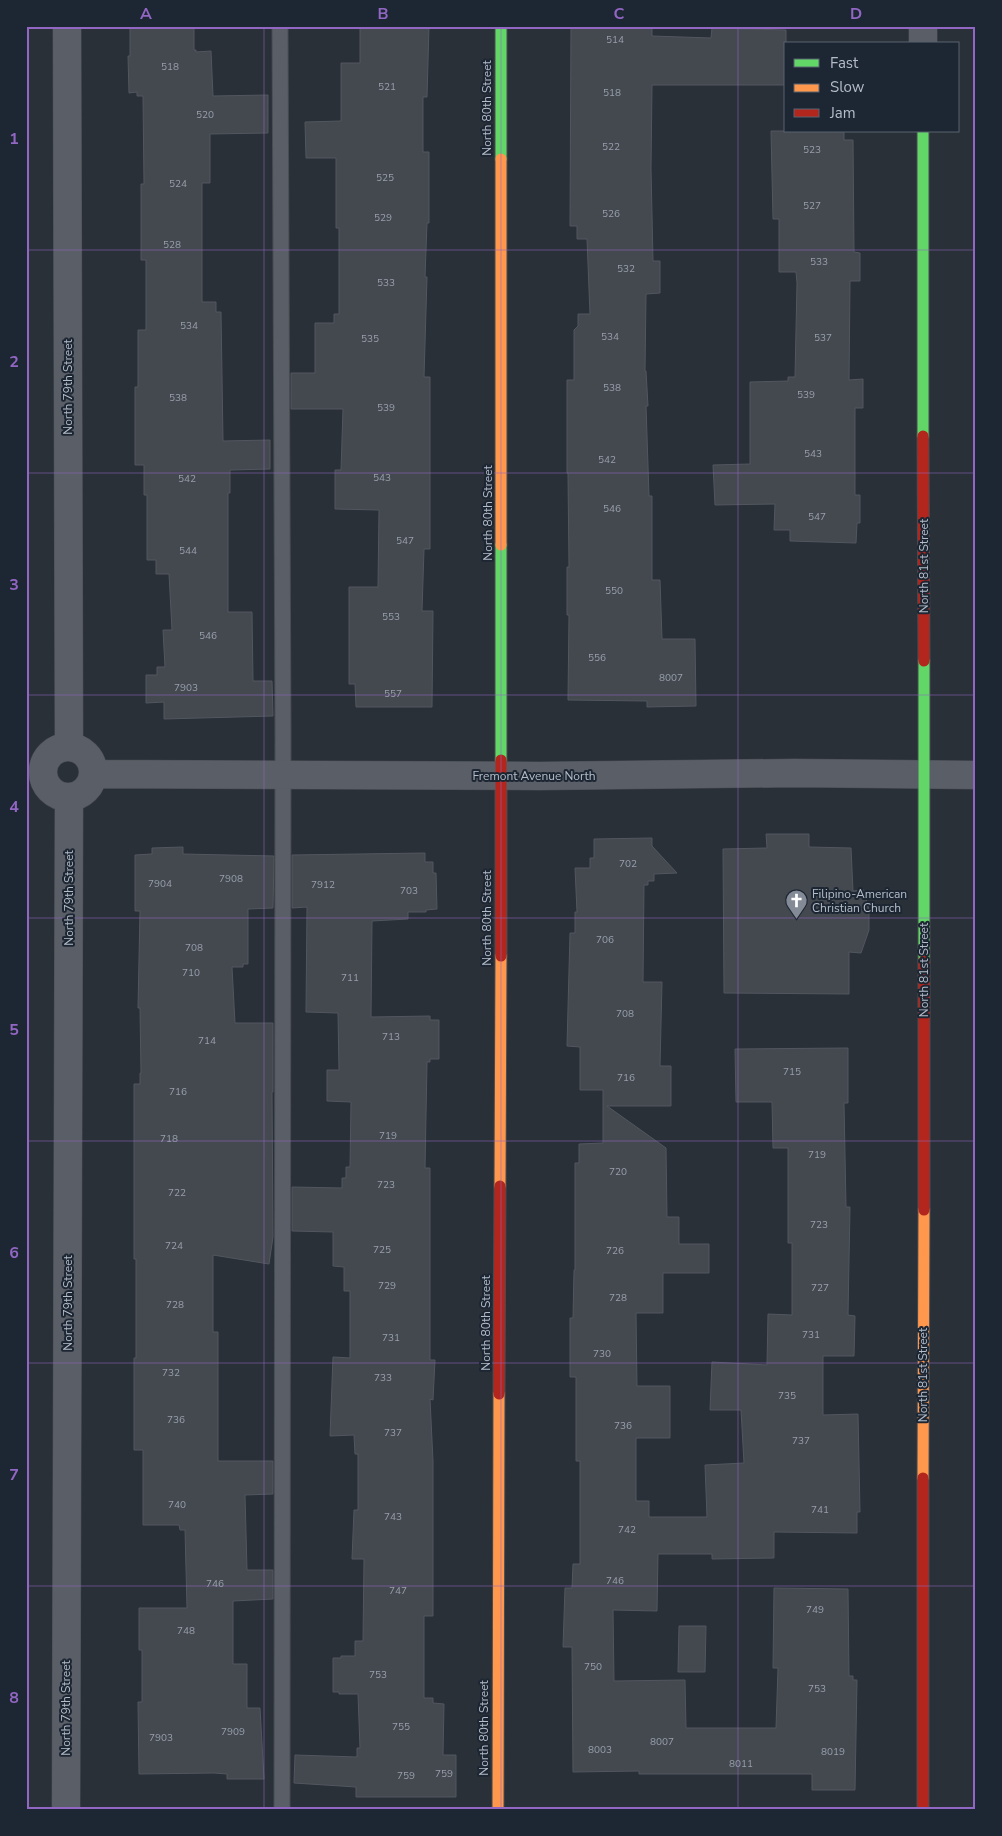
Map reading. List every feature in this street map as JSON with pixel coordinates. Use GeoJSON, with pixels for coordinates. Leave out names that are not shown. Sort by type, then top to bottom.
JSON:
{"type":"FeatureCollection","features":[{"type":"Feature","properties":{"kind":"street","name":"North 79th Street"},"geometry":{"type":"LineString","coordinates":[[67,26],[69,747]]}},
{"type":"Feature","properties":{"kind":"street","name":"North 80th Street"},"geometry":{"type":"LineString","coordinates":[[498,1810],[502,775],[501,26]]}},
{"type":"Feature","properties":{"kind":"street"},"geometry":{"type":"LineString","coordinates":[[923,26],[923,42]]}},
{"type":"Feature","properties":{"kind":"street","name":"North 81st Street"},"geometry":{"type":"LineString","coordinates":[[922,1810],[923,132]]}},
{"type":"Feature","properties":{"kind":"street"},"geometry":{"type":"LineString","coordinates":[[69,747],[82,751],[88,756],[92,764],[93,774],[88,787],[82,793],[69,797],[57,795],[50,790],[35,772],[51,753],[58,748],[69,747]]}},
{"type":"Feature","properties":{"kind":"street","name":"Fremont Avenue North"},"geometry":{"type":"LineString","coordinates":[[93,774],[502,775],[794,773],[976,775]]}},
{"type":"Feature","properties":{"kind":"street","name":"North 79th Street"},"geometry":{"type":"LineString","coordinates":[[66,1810],[69,797]]}},
{"type":"Feature","properties":{"kind":"lane"},"geometry":{"type":"LineString","coordinates":[[280,26],[283,774],[282,1810]]}},
{"type":"Feature","properties":{"kind":"building"},"geometry":{"type":"Polygon","coordinates":[[[130,26],[194,26],[194,50],[196,52],[211,51],[213,96],[268,95],[268,133],[210,134],[210,183],[202,183],[202,302],[216,302],[216,312],[221,312],[223,441],[270,440],[270,469],[230,470],[230,493],[228,493],[228,612],[252,612],[253,681],[272,681],[273,716],[164,719],[164,702],[146,703],[146,675],[157,675],[157,667],[165,667],[163,630],[172,630],[169,574],[156,574],[156,560],[147,560],[147,495],[144,495],[144,465],[135,465],[135,387],[138,387],[138,330],[146,330],[146,260],[141,260],[141,184],[144,184],[143,96],[137,96],[137,92],[129,93],[128,56],[130,56],[130,26]]]}},
{"type":"Feature","properties":{"kind":"building"},"geometry":{"type":"Polygon","coordinates":[[[360,26],[429,26],[427,97],[423,97],[423,152],[429,152],[429,223],[427,223],[425,277],[427,277],[424,377],[430,377],[430,549],[424,549],[422,611],[433,611],[432,707],[356,707],[355,684],[349,684],[349,587],[378,587],[379,510],[335,509],[335,470],[341,470],[343,409],[291,409],[291,373],[315,373],[315,323],[334,323],[334,314],[339,314],[339,228],[336,228],[336,158],[306,158],[305,122],[341,121],[341,63],[360,63],[360,26]]]}},
{"type":"Feature","properties":{"kind":"building"},"geometry":{"type":"Polygon","coordinates":[[[571,26],[652,26],[652,36],[711,38],[712,28],[786,30],[786,42],[784,42],[784,85],[652,85],[653,261],[660,261],[660,293],[646,294],[645,371],[648,406],[646,406],[649,496],[652,496],[652,580],[660,580],[662,639],[695,639],[696,706],[647,707],[647,701],[568,700],[567,380],[574,380],[574,330],[578,326],[578,314],[590,314],[587,239],[577,239],[577,226],[570,226],[571,26]]]}},
{"type":"Feature","properties":{"kind":"building"},"geometry":{"type":"Polygon","coordinates":[[[771,131],[844,132],[844,140],[853,140],[854,252],[860,253],[860,281],[850,281],[849,380],[863,379],[863,408],[855,408],[855,495],[860,495],[860,523],[857,523],[856,543],[790,541],[790,530],[774,530],[775,504],[715,505],[713,465],[750,464],[750,382],[788,381],[788,377],[795,377],[796,272],[779,272],[779,219],[773,219],[771,131]]]}},
{"type":"Feature","properties":{"kind":"building","name":"Filipino-American Christian Church"},"geometry":{"type":"Polygon","coordinates":[[[766,834],[809,834],[809,847],[851,848],[853,891],[864,890],[869,910],[869,930],[861,953],[849,952],[849,994],[724,993],[723,849],[767,848],[766,834]]]}},
{"type":"Feature","properties":{"kind":"building"},"geometry":{"type":"Polygon","coordinates":[[[652,838],[652,846],[677,873],[654,874],[654,881],[648,881],[648,885],[644,885],[643,982],[662,982],[660,1066],[671,1066],[671,1106],[607,1106],[666,1148],[667,1217],[679,1217],[679,1244],[709,1244],[709,1273],[663,1273],[663,1313],[636,1313],[637,1386],[670,1386],[670,1438],[636,1438],[636,1501],[649,1501],[649,1517],[707,1517],[705,1465],[744,1463],[741,1410],[710,1410],[712,1362],[767,1365],[768,1314],[792,1315],[792,1243],[788,1243],[788,1148],[773,1148],[772,1102],[736,1102],[735,1049],[848,1048],[848,1103],[844,1103],[846,1207],[850,1207],[848,1315],[855,1316],[854,1356],[823,1356],[823,1415],[858,1414],[860,1512],[857,1512],[857,1533],[774,1532],[774,1558],[712,1559],[712,1554],[658,1554],[657,1611],[613,1610],[614,1681],[685,1680],[686,1728],[776,1728],[778,1668],[773,1668],[774,1588],[848,1589],[849,1676],[853,1676],[853,1680],[857,1680],[855,1790],[812,1790],[812,1774],[639,1774],[639,1771],[573,1772],[572,1647],[563,1647],[565,1588],[572,1588],[573,1564],[580,1564],[580,1461],[576,1461],[576,1377],[570,1377],[570,1318],[573,1318],[575,1270],[575,1163],[579,1163],[579,1144],[603,1143],[603,1090],[580,1090],[580,1047],[567,1046],[570,933],[575,933],[575,912],[577,912],[575,868],[590,868],[590,858],[594,858],[594,839],[652,838]]]}},
{"type":"Feature","properties":{"kind":"building"},"geometry":{"type":"Polygon","coordinates":[[[183,847],[183,854],[274,856],[273,908],[248,909],[248,964],[243,964],[243,967],[232,967],[235,1023],[273,1023],[273,1237],[269,1264],[213,1255],[213,1332],[218,1332],[218,1461],[273,1461],[273,1494],[245,1495],[247,1570],[273,1570],[273,1599],[233,1601],[233,1664],[247,1664],[247,1708],[260,1708],[264,1779],[227,1779],[227,1774],[214,1773],[139,1774],[138,1702],[142,1702],[142,1650],[139,1650],[139,1608],[187,1608],[185,1530],[180,1530],[179,1525],[143,1525],[143,1450],[134,1450],[136,1259],[134,1259],[134,1084],[140,1084],[141,1073],[140,1008],[138,1008],[140,911],[135,911],[135,855],[152,854],[152,848],[183,847]]]}},
{"type":"Feature","properties":{"kind":"building"},"geometry":{"type":"Polygon","coordinates":[[[425,853],[425,862],[433,862],[433,873],[436,873],[437,909],[426,910],[426,912],[408,912],[408,919],[372,921],[371,1017],[430,1016],[430,1020],[439,1020],[439,1059],[430,1059],[430,1062],[427,1062],[425,1168],[430,1168],[430,1360],[435,1360],[433,1400],[430,1399],[433,1461],[433,1616],[424,1616],[424,1698],[433,1698],[433,1703],[444,1704],[443,1755],[456,1755],[456,1797],[356,1797],[356,1787],[294,1783],[295,1755],[357,1757],[357,1748],[360,1748],[358,1694],[339,1694],[339,1692],[333,1692],[333,1658],[355,1656],[355,1641],[363,1641],[364,1559],[352,1559],[354,1510],[358,1510],[358,1454],[355,1454],[354,1435],[330,1436],[333,1357],[350,1358],[350,1291],[344,1291],[344,1267],[333,1266],[333,1232],[292,1231],[292,1187],[342,1188],[342,1178],[346,1178],[346,1167],[350,1167],[351,1102],[327,1101],[327,1070],[339,1070],[338,1013],[306,1012],[307,907],[292,908],[292,855],[425,853]]]}},
{"type":"Feature","properties":{"kind":"building"},"geometry":{"type":"Polygon","coordinates":[[[679,1626],[706,1626],[705,1672],[678,1672],[679,1626]]]}},
{"type":"Feature","properties":{"kind":"traffic: fast"},"geometry":{"type":"LineString","coordinates":[[501,26],[501,159]]}},
{"type":"Feature","properties":{"kind":"traffic: fast"},"geometry":{"type":"LineString","coordinates":[[923,132],[923,436]]}},
{"type":"Feature","properties":{"kind":"traffic: fast"},"geometry":{"type":"LineString","coordinates":[[501,545],[501,760]]}},
{"type":"Feature","properties":{"kind":"traffic: fast"},"geometry":{"type":"LineString","coordinates":[[924,661],[924,961]]}},
{"type":"Feature","properties":{"kind":"traffic: slow"},"geometry":{"type":"LineString","coordinates":[[501,159],[501,545]]}},
{"type":"Feature","properties":{"kind":"traffic: slow"},"geometry":{"type":"LineString","coordinates":[[500,1186],[501,956]]}},
{"type":"Feature","properties":{"kind":"traffic: slow"},"geometry":{"type":"LineString","coordinates":[[923,1478],[924,1210]]}},
{"type":"Feature","properties":{"kind":"traffic: slow"},"geometry":{"type":"LineString","coordinates":[[498,1810],[499,1394]]}},
{"type":"Feature","properties":{"kind":"traffic: jam"},"geometry":{"type":"LineString","coordinates":[[923,436],[924,661]]}},
{"type":"Feature","properties":{"kind":"traffic: jam"},"geometry":{"type":"LineString","coordinates":[[501,760],[501,956]]}},
{"type":"Feature","properties":{"kind":"traffic: jam"},"geometry":{"type":"LineString","coordinates":[[924,961],[924,1210]]}},
{"type":"Feature","properties":{"kind":"traffic: jam"},"geometry":{"type":"LineString","coordinates":[[499,1394],[500,1186]]}},
{"type":"Feature","properties":{"kind":"traffic: jam"},"geometry":{"type":"LineString","coordinates":[[923,1478],[923,1810]]}},
{"type":"Feature","properties":{"kind":"place","name":"Filipino-American Christian Church"},"geometry":{"type":"Point","coordinates":[796,920]}}]}
